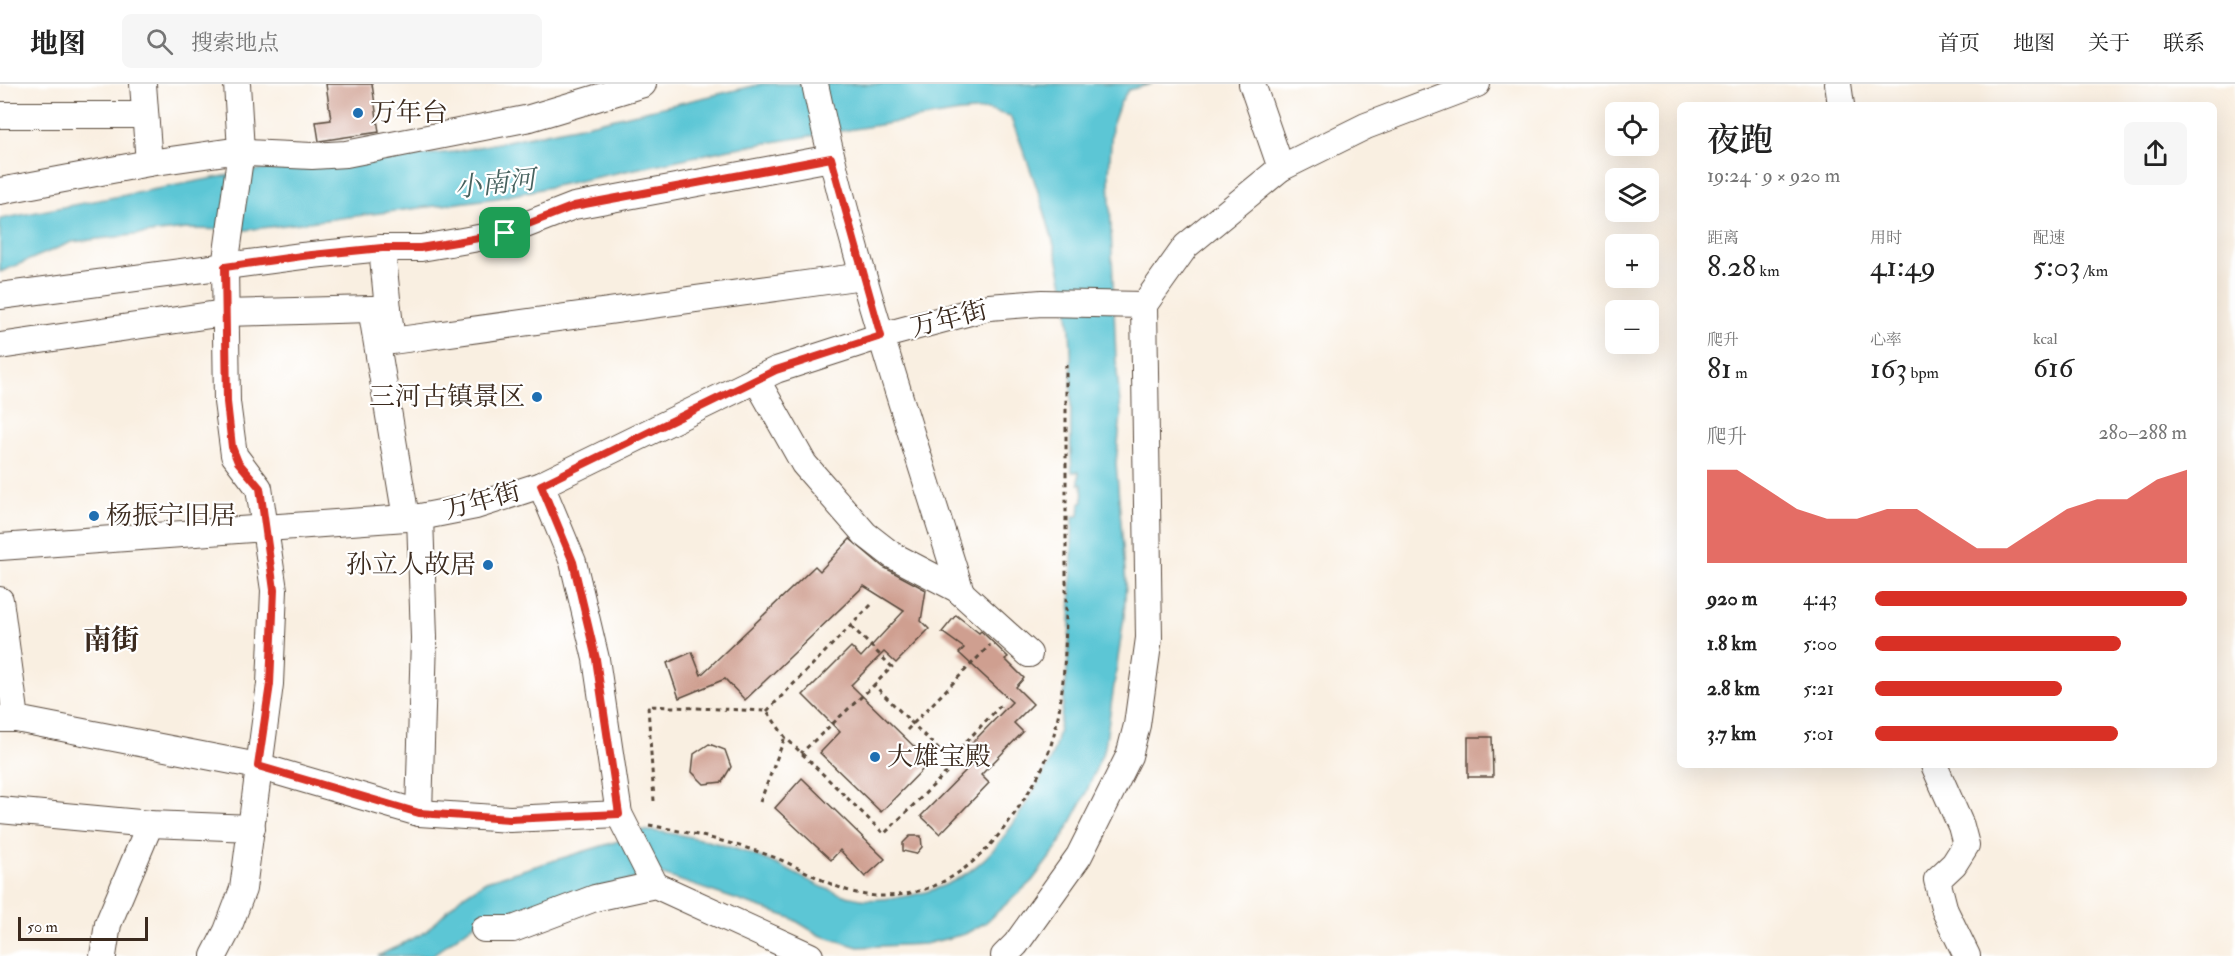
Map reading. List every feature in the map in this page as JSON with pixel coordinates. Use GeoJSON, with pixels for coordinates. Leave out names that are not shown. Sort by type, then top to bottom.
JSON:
{"type":"FeatureCollection","features":[{"type":"Feature","properties":{"kind":"street"},"geometry":{"type":"LineString","coordinates":[[143,84],[149,163]]}},
{"type":"Feature","properties":{"kind":"street"},"geometry":{"type":"LineString","coordinates":[[214,956],[227,931],[243,889],[270,684],[274,590],[260,488],[238,462],[232,447],[227,402],[225,267],[239,160],[237,84]]}},
{"type":"Feature","properties":{"kind":"street"},"geometry":{"type":"LineString","coordinates":[[0,191],[149,163],[346,154],[530,118],[643,84]]}},
{"type":"Feature","properties":{"kind":"street"},"geometry":{"type":"LineString","coordinates":[[815,84],[830,154],[863,276],[961,592]]}},
{"type":"Feature","properties":{"kind":"street"},"geometry":{"type":"LineString","coordinates":[[1004,956],[1016,944],[1079,856],[1129,756],[1137,725],[1149,638],[1132,304],[1186,246],[1281,168],[1366,126],[1477,84]]}},
{"type":"Feature","properties":{"kind":"street"},"geometry":{"type":"LineString","coordinates":[[1838,84],[1841,102]]}},
{"type":"Feature","properties":{"kind":"street"},"geometry":{"type":"LineString","coordinates":[[1254,90],[1281,168]]}},
{"type":"Feature","properties":{"kind":"street"},"geometry":{"type":"LineString","coordinates":[[0,115],[145,115]]}},
{"type":"Feature","properties":{"kind":"street"},"geometry":{"type":"LineString","coordinates":[[0,296],[382,248],[420,248],[505,233],[574,206],[830,154]]}},
{"type":"Feature","properties":{"kind":"street"},"geometry":{"type":"LineString","coordinates":[[382,248],[380,309],[413,517],[424,638],[419,813]]}},
{"type":"Feature","properties":{"kind":"street"},"geometry":{"type":"LineString","coordinates":[[380,309],[392,341],[863,276]]}},
{"type":"Feature","properties":{"kind":"street","name":"万年街"},"geometry":{"type":"LineString","coordinates":[[0,547],[413,517],[476,506],[541,485],[776,370],[881,336],[989,307],[1042,303],[1132,304]]}},
{"type":"Feature","properties":{"kind":"street"},"geometry":{"type":"LineString","coordinates":[[0,346],[224,313],[380,309]]}},
{"type":"Feature","properties":{"kind":"street"},"geometry":{"type":"LineString","coordinates":[[756,379],[804,464],[865,534],[892,555],[961,592],[1029,654]]}},
{"type":"Feature","properties":{"kind":"street"},"geometry":{"type":"LineString","coordinates":[[541,485],[573,562],[628,820],[655,885]]}},
{"type":"Feature","properties":{"kind":"street"},"geometry":{"type":"LineString","coordinates":[[0,600],[8,719],[258,766],[419,813],[510,819],[628,820]]}},
{"type":"Feature","properties":{"kind":"street"},"geometry":{"type":"LineString","coordinates":[[1935,768],[1966,845],[1954,864],[1937,880],[1945,911],[1967,956]]}},
{"type":"Feature","properties":{"kind":"street"},"geometry":{"type":"LineString","coordinates":[[0,810],[150,824],[252,828]]}},
{"type":"Feature","properties":{"kind":"street"},"geometry":{"type":"LineString","coordinates":[[103,956],[108,924],[150,824]]}},
{"type":"Feature","properties":{"kind":"street"},"geometry":{"type":"LineString","coordinates":[[484,929],[513,929],[595,898],[655,885],[810,956]]}},
{"type":"Feature","properties":{"kind":"path"},"geometry":{"type":"LineString","coordinates":[[628,820],[684,831],[763,854],[826,882],[870,895],[894,895],[946,881],[976,861],[992,845],[1029,791],[1043,764],[1055,723],[1066,645],[1066,365]]}},
{"type":"Feature","properties":{"kind":"path"},"geometry":{"type":"LineString","coordinates":[[654,801],[648,706],[767,711],[872,604]]}},
{"type":"Feature","properties":{"kind":"path"},"geometry":{"type":"LineString","coordinates":[[801,753],[892,667],[851,626]]}},
{"type":"Feature","properties":{"kind":"path"},"geometry":{"type":"LineString","coordinates":[[907,730],[1004,631]]}},
{"type":"Feature","properties":{"kind":"path"},"geometry":{"type":"LineString","coordinates":[[874,685],[954,765]]}},
{"type":"Feature","properties":{"kind":"path"},"geometry":{"type":"LineString","coordinates":[[767,711],[785,737],[884,834],[954,765],[962,746],[1002,704]]}},
{"type":"Feature","properties":{"kind":"path"},"geometry":{"type":"LineString","coordinates":[[760,802],[785,737]]}},
{"type":"Feature","properties":{"kind":"water","name":"小南河"},"geometry":{"type":"Polygon","coordinates":[[[762,84],[1152,84],[1128,90],[1120,103],[1112,126],[1109,175],[1116,360],[1121,415],[1116,463],[1126,583],[1124,617],[1105,747],[1083,800],[1057,848],[1032,881],[985,923],[965,934],[925,944],[858,947],[819,935],[791,918],[660,874],[637,830],[685,836],[734,848],[764,859],[824,888],[848,896],[871,900],[901,897],[945,885],[963,876],[979,864],[1007,833],[1043,775],[1055,746],[1062,711],[1070,627],[1073,516],[1079,516],[1080,503],[1083,502],[1079,472],[1072,472],[1071,340],[1060,269],[1046,218],[1010,116],[988,110],[960,112],[730,149],[498,198],[246,230],[186,229],[72,242],[0,272],[0,219],[250,171],[454,152],[585,125],[762,84]]]}},
{"type":"Feature","properties":{"kind":"water"},"geometry":{"type":"Polygon","coordinates":[[[622,840],[643,877],[571,894],[477,922],[431,956],[378,956],[424,933],[461,897],[486,881],[622,840]]]}},
{"type":"Feature","properties":{"kind":"building","name":"万年台"},"geometry":{"type":"Polygon","coordinates":[[[326,84],[372,84],[379,132],[319,141],[316,122],[331,120],[326,84]]]}},
{"type":"Feature","properties":{"kind":"building"},"geometry":{"type":"Polygon","coordinates":[[[850,539],[883,567],[926,590],[921,621],[929,629],[896,663],[884,652],[851,685],[930,762],[881,812],[820,753],[840,732],[803,695],[851,647],[861,657],[904,611],[864,586],[745,700],[725,679],[679,698],[667,663],[692,652],[701,675],[815,566],[820,571],[850,539]]]}},
{"type":"Feature","properties":{"kind":"building"},"geometry":{"type":"Polygon","coordinates":[[[956,615],[979,633],[981,631],[1008,657],[1005,659],[1024,678],[1016,687],[1033,704],[1014,723],[1023,732],[981,775],[989,783],[940,834],[921,816],[983,753],[972,743],[1012,702],[959,653],[964,648],[942,632],[956,615]]]}},
{"type":"Feature","properties":{"kind":"building"},"geometry":{"type":"Polygon","coordinates":[[[1468,737],[1492,737],[1493,777],[1468,777],[1468,737]]]}},
{"type":"Feature","properties":{"kind":"building"},"geometry":{"type":"Polygon","coordinates":[[[709,744],[725,750],[731,767],[722,782],[704,784],[692,772],[694,754],[709,744]]]}},
{"type":"Feature","properties":{"kind":"building"},"geometry":{"type":"Polygon","coordinates":[[[802,778],[885,859],[865,877],[840,850],[831,860],[775,808],[802,778]]]}},
{"type":"Feature","properties":{"kind":"building"},"geometry":{"type":"Polygon","coordinates":[[[910,836],[921,836],[922,847],[916,854],[903,851],[903,843],[910,836]]]}},
{"type":"Feature","properties":{"kind":"place","name":"万年台"},"geometry":{"type":"Point","coordinates":[358,113]}},
{"type":"Feature","properties":{"kind":"place","name":"三河古镇景区"},"geometry":{"type":"Point","coordinates":[537,397]}},
{"type":"Feature","properties":{"kind":"place","name":"杨振宁旧居"},"geometry":{"type":"Point","coordinates":[94,516]}},
{"type":"Feature","properties":{"kind":"place","name":"孙立人故居"},"geometry":{"type":"Point","coordinates":[488,565]}},
{"type":"Feature","properties":{"kind":"place","name":"大雄宝殿"},"geometry":{"type":"Point","coordinates":[875,757]}},
{"type":"Feature","properties":{"kind":"district","name":"南街"},"geometry":{"type":"Point","coordinates":[111,640]}},
{"type":"Feature","properties":{"kind":"route"},"geometry":{"type":"LineString","coordinates":[[831,158],[881,336],[776,370],[541,485],[573,562],[596,659],[619,814],[510,819],[419,813],[258,766],[270,684],[274,590],[260,488],[238,462],[232,447],[227,402],[225,267],[382,248],[420,248],[505,233],[574,206],[831,158]]}}]}
